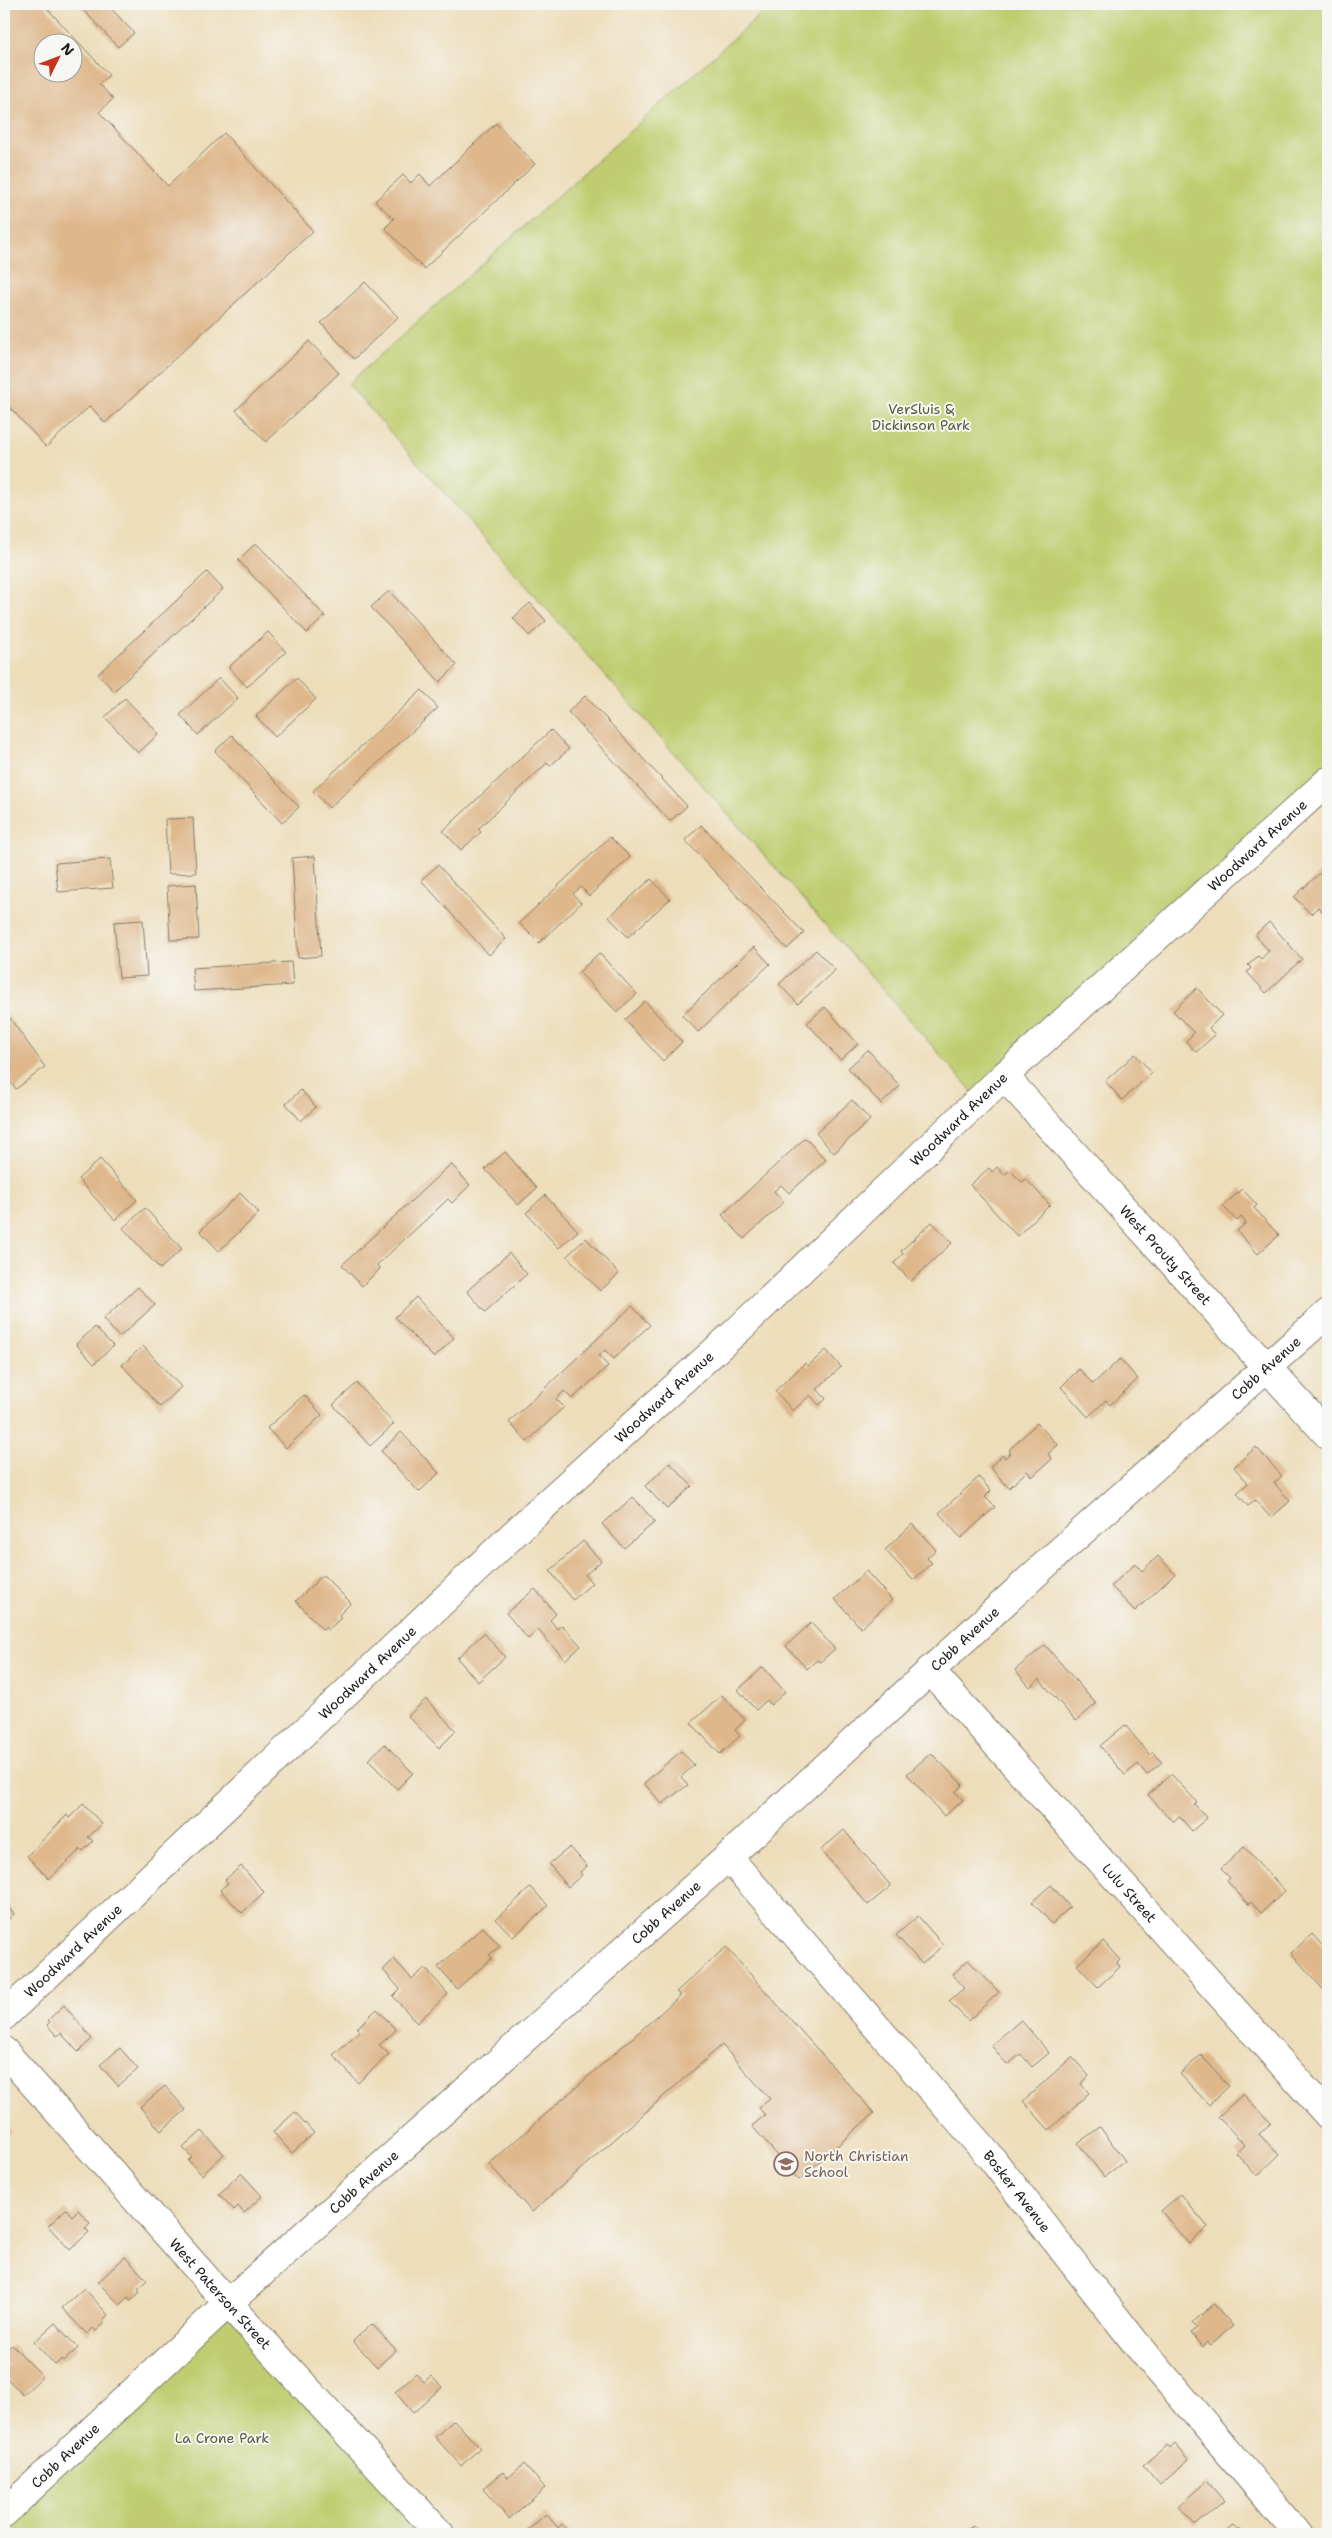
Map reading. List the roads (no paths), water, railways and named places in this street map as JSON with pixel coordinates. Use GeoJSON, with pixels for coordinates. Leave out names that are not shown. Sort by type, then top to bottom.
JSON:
{"type":"FeatureCollection","features":[{"type":"Feature","properties":{"kind":"street","name":"Woodward Avenue"},"geometry":{"type":"LineString","coordinates":[[4,2016],[536,1513],[739,1328],[1004,1076],[1328,781]]}},
{"type":"Feature","properties":{"kind":"street","name":"West Prouty Street"},"geometry":{"type":"LineString","coordinates":[[1004,1076],[1328,1435]]}},
{"type":"Feature","properties":{"kind":"street","name":"Cobb Avenue"},"geometry":{"type":"LineString","coordinates":[[4,2513],[228,2303],[728,1857],[1059,1552],[1328,1313]]}},
{"type":"Feature","properties":{"kind":"street","name":"Lulu Street"},"geometry":{"type":"LineString","coordinates":[[930,1670],[1328,2116]]}},
{"type":"Feature","properties":{"kind":"street","name":"Bosker Avenue"},"geometry":{"type":"LineString","coordinates":[[728,1857],[992,2159],[1134,2341],[1298,2534]]}},
{"type":"Feature","properties":{"kind":"street","name":"West Paterson Street"},"geometry":{"type":"LineString","coordinates":[[4,2051],[228,2303],[440,2534]]}},
{"type":"Feature","properties":{"kind":"place","name":"North Christian School"},"geometry":{"type":"Point","coordinates":[786,2164]}},
{"type":"Feature","properties":{"kind":"park label","name":"VerSluis & Dickinson Park"},"geometry":{"type":"Point","coordinates":[921,418]}},
{"type":"Feature","properties":{"kind":"park label","name":"La Crone Park"},"geometry":{"type":"Point","coordinates":[222,2438]}}]}
